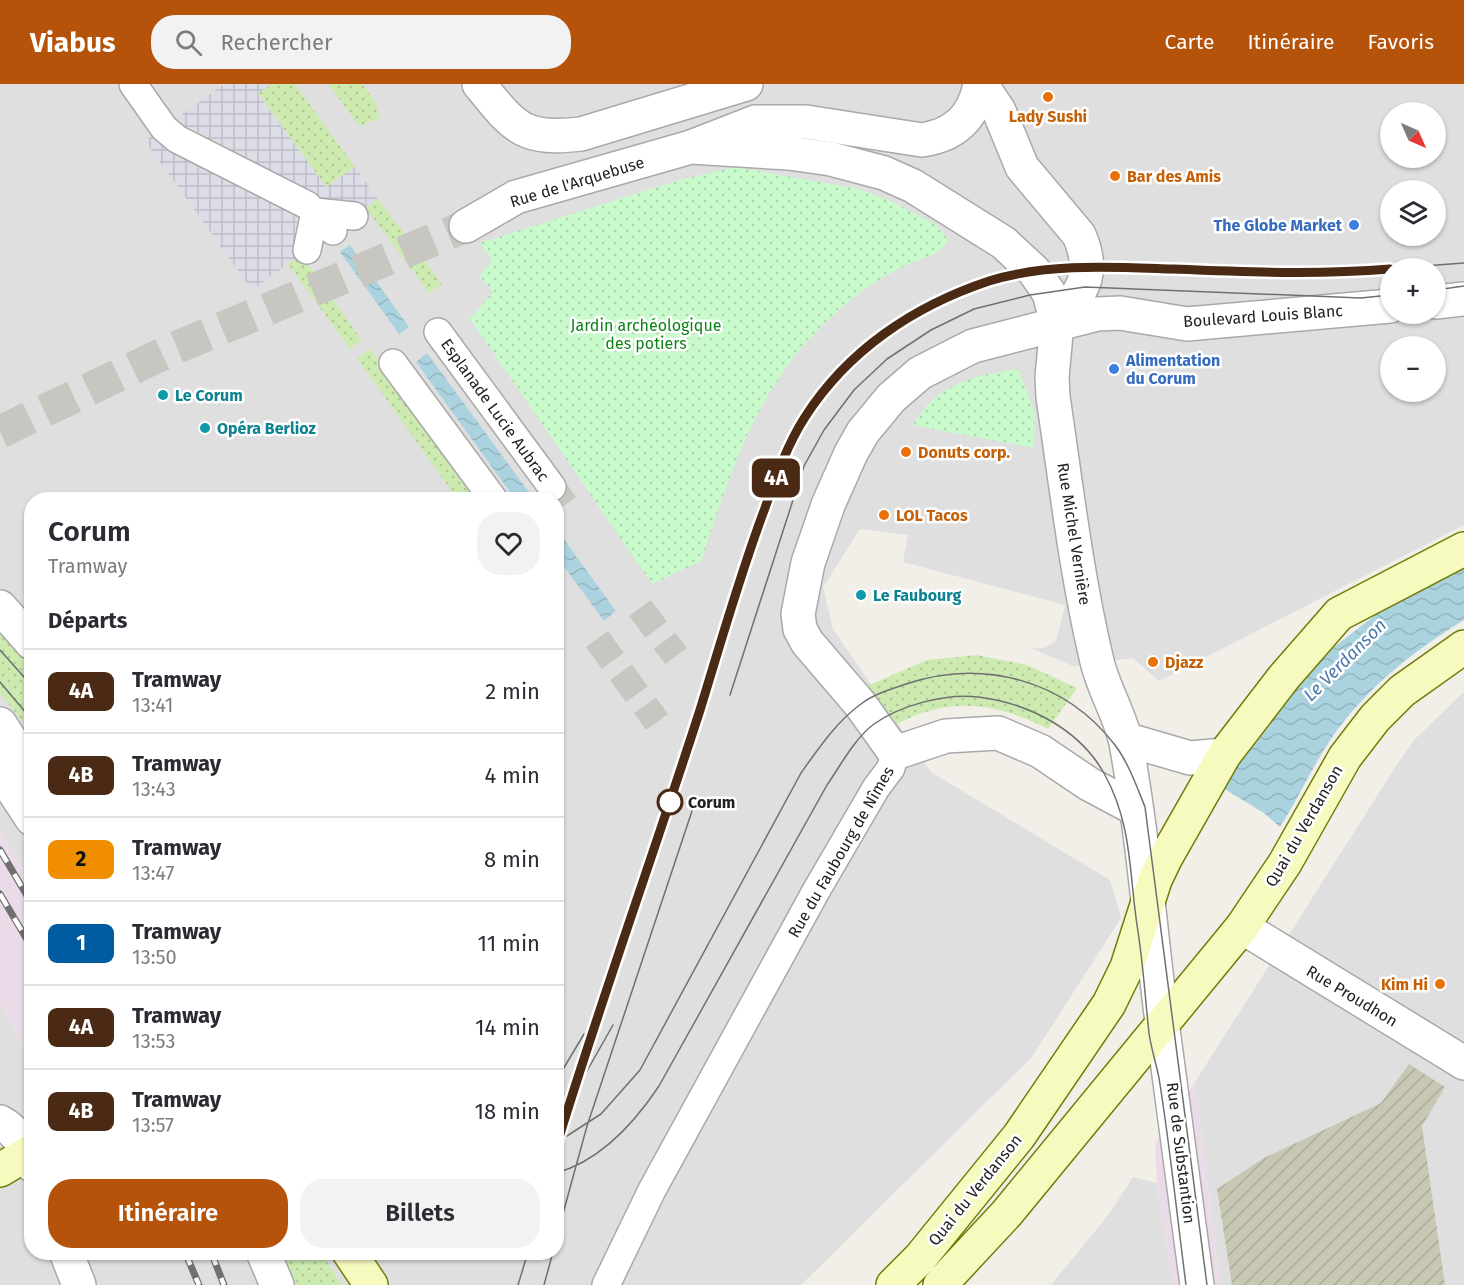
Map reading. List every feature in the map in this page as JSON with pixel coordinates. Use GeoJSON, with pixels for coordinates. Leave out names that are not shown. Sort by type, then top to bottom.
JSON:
{"type":"FeatureCollection","features":[{"type":"Feature","properties":{"kind":"main road","name":"Quai du Verdanson"},"geometry":{"type":"LineString","coordinates":[[893,1285],[920,1258],[1012,1144],[1069,1065],[1109,1004],[1127,967],[1166,858],[1224,755],[1284,677],[1339,614],[1464,549]]}},
{"type":"Feature","properties":{"kind":"main road","name":"Quai du Verdanson"},"geometry":{"type":"LineString","coordinates":[[940,1285],[1014,1205],[1242,927],[1285,863],[1345,757],[1375,718],[1402,692],[1464,647]]}},
{"type":"Feature","properties":{"kind":"main road"},"geometry":{"type":"LineString","coordinates":[[0,1170],[24,1159]]}},
{"type":"Feature","properties":{"kind":"main road"},"geometry":{"type":"LineString","coordinates":[[354,1260],[371,1285]]}},
{"type":"Feature","properties":{"kind":"street"},"geometry":{"type":"LineString","coordinates":[[133,84],[164,128],[177,139],[334,220],[307,250]]}},
{"type":"Feature","properties":{"kind":"street"},"geometry":{"type":"LineString","coordinates":[[479,84],[506,117],[523,130],[538,136],[558,137],[581,134],[746,84]]}},
{"type":"Feature","properties":{"kind":"street"},"geometry":{"type":"LineString","coordinates":[[980,84],[999,111],[1022,167],[1079,235],[1085,248],[1088,267],[1084,287],[1058,323]]}},
{"type":"Feature","properties":{"kind":"street","name":"Rue de l'Arquebuse"},"geometry":{"type":"LineString","coordinates":[[466,225],[516,197],[691,147],[755,122],[806,122],[922,140],[937,138],[956,129],[969,116],[977,102],[980,84]]}},
{"type":"Feature","properties":{"kind":"street","name":"Rue de l'Arquebuse"},"geometry":{"type":"LineString","coordinates":[[691,147],[789,153],[831,159],[884,173],[913,186],[1004,243],[1034,271],[1049,293],[1058,323]]}},
{"type":"Feature","properties":{"kind":"street"},"geometry":{"type":"LineString","coordinates":[[1446,301],[1464,299]]}},
{"type":"Feature","properties":{"kind":"street","name":"Boulevard Louis Blanc"},"geometry":{"type":"LineString","coordinates":[[1058,323],[1097,314],[1120,313],[1196,324],[1380,307]]}},
{"type":"Feature","properties":{"kind":"street","name":"Rue Michel Vernière"},"geometry":{"type":"LineString","coordinates":[[1058,323],[1052,377],[1053,397],[1087,619],[1099,672],[1125,739],[1150,900]]}},
{"type":"Feature","properties":{"kind":"street","name":"Rue du Faubourg de Nîmes"},"geometry":{"type":"LineString","coordinates":[[608,1281],[674,1149],[816,891],[876,788],[891,768],[895,753],[800,629],[800,599],[808,563],[828,505],[863,432],[891,398],[920,373],[973,346],[1058,323]]}},
{"type":"Feature","properties":{"kind":"street","name":"Esplanade Lucie Aubrac"},"geometry":{"type":"LineString","coordinates":[[438,332],[552,487]]}},
{"type":"Feature","properties":{"kind":"street"},"geometry":{"type":"LineString","coordinates":[[393,363],[488,492]]}},
{"type":"Feature","properties":{"kind":"street"},"geometry":{"type":"LineString","coordinates":[[0,607],[24,634]]}},
{"type":"Feature","properties":{"kind":"street"},"geometry":{"type":"LineString","coordinates":[[0,724],[24,761]]}},
{"type":"Feature","properties":{"kind":"street"},"geometry":{"type":"LineString","coordinates":[[895,753],[945,736],[998,733],[1040,752],[1089,784],[1134,808]]}},
{"type":"Feature","properties":{"kind":"street"},"geometry":{"type":"LineString","coordinates":[[1125,739],[1190,758],[1224,755]]}},
{"type":"Feature","properties":{"kind":"street"},"geometry":{"type":"LineString","coordinates":[[0,770],[24,807]]}},
{"type":"Feature","properties":{"kind":"street","name":"Quai du Verdanson"},"geometry":{"type":"LineString","coordinates":[[1150,900],[1162,1022]]}},
{"type":"Feature","properties":{"kind":"street","name":"Rue Proudhon"},"geometry":{"type":"LineString","coordinates":[[1242,927],[1464,1063]]}},
{"type":"Feature","properties":{"kind":"street","name":"Rue de Substantion"},"geometry":{"type":"LineString","coordinates":[[1162,1022],[1197,1285]]}},
{"type":"Feature","properties":{"kind":"street"},"geometry":{"type":"LineString","coordinates":[[0,1122],[12,1129],[24,1147]]}},
{"type":"Feature","properties":{"kind":"street"},"geometry":{"type":"LineString","coordinates":[[69,1260],[80,1285]]}},
{"type":"Feature","properties":{"kind":"street"},"geometry":{"type":"LineString","coordinates":[[266,1260],[277,1285]]}},
{"type":"Feature","properties":{"kind":"shaded area"},"geometry":{"type":"Polygon","coordinates":[[[0,84],[1464,84],[1464,525],[1159,681],[1133,658],[1073,666],[1031,648],[1044,648],[1056,641],[1065,605],[903,562],[908,535],[860,529],[823,587],[833,629],[931,772],[1110,880],[1121,918],[1032,1057],[801,1285],[0,1285],[0,1001],[24,1047],[24,1260],[564,1260],[564,492],[24,492],[24,870],[0,831],[0,84]]]}},
{"type":"Feature","properties":{"kind":"shaded area"},"geometry":{"type":"Polygon","coordinates":[[[224,84],[271,84],[258,94],[326,187],[355,167],[378,199],[252,290],[145,141],[224,84]]]}},
{"type":"Feature","properties":{"kind":"shaded area"},"geometry":{"type":"Polygon","coordinates":[[[1464,692],[1464,1285],[1220,1285],[1195,1082],[1398,763],[1415,739],[1464,692]]]}},
{"type":"Feature","properties":{"kind":"shaded area"},"geometry":{"type":"Polygon","coordinates":[[[0,831],[24,870],[24,1047],[0,1001],[0,831]]]}},
{"type":"Feature","properties":{"kind":"shaded area"},"geometry":{"type":"Polygon","coordinates":[[[1409,1064],[1445,1087],[1422,1126],[1445,1285],[1232,1285],[1217,1189],[1264,1158],[1381,1103],[1409,1064]]]}},
{"type":"Feature","properties":{"kind":"shaded area"},"geometry":{"type":"Polygon","coordinates":[[[1195,1082],[1220,1285],[1173,1285],[1157,1183],[1155,1143],[1195,1082]]]}},
{"type":"Feature","properties":{"kind":"shaded area"},"geometry":{"type":"Polygon","coordinates":[[[1133,1177],[1157,1183],[1173,1285],[1051,1285],[1109,1214],[1133,1177]]]}},
{"type":"Feature","properties":{"kind":"green space"},"geometry":{"type":"Polygon","coordinates":[[[271,84],[295,84],[355,167],[326,187],[258,93],[271,84]]]}},
{"type":"Feature","properties":{"kind":"green space"},"geometry":{"type":"Polygon","coordinates":[[[328,84],[362,84],[374,100],[380,118],[359,126],[328,84]]]}},
{"type":"Feature","properties":{"kind":"green space","name":"Jardin archéologique des potiers"},"geometry":{"type":"Polygon","coordinates":[[[736,167],[859,189],[893,202],[938,226],[948,239],[938,252],[898,269],[860,293],[815,333],[775,384],[759,411],[733,469],[701,561],[652,584],[470,319],[493,292],[480,276],[492,260],[480,243],[679,180],[736,167]]]}},
{"type":"Feature","properties":{"kind":"green space"},"geometry":{"type":"Polygon","coordinates":[[[378,199],[442,284],[429,293],[366,208],[378,199]]]}},
{"type":"Feature","properties":{"kind":"green space"},"geometry":{"type":"Polygon","coordinates":[[[301,254],[362,340],[350,349],[288,264],[301,254]]]}},
{"type":"Feature","properties":{"kind":"green space"},"geometry":{"type":"Polygon","coordinates":[[[370,349],[471,492],[452,492],[357,358],[370,349]]]}},
{"type":"Feature","properties":{"kind":"green space"},"geometry":{"type":"Polygon","coordinates":[[[1018,369],[1035,414],[1034,448],[913,425],[933,399],[945,390],[971,379],[1018,369]]]}},
{"type":"Feature","properties":{"kind":"green space"},"geometry":{"type":"Polygon","coordinates":[[[0,629],[24,657],[24,724],[0,693],[0,629]]]}},
{"type":"Feature","properties":{"kind":"green space"},"geometry":{"type":"Polygon","coordinates":[[[977,655],[1027,665],[1077,688],[1048,729],[1008,712],[970,706],[952,706],[933,710],[913,716],[893,726],[867,686],[927,660],[977,655]]]}},
{"type":"Feature","properties":{"kind":"green space"},"geometry":{"type":"Polygon","coordinates":[[[275,1260],[326,1260],[342,1285],[286,1285],[275,1260]]]}},
{"type":"Feature","properties":{"kind":"water"},"geometry":{"type":"Polygon","coordinates":[[[350,245],[409,327],[399,334],[340,252],[350,245]]]}},
{"type":"Feature","properties":{"kind":"water"},"geometry":{"type":"Polygon","coordinates":[[[427,353],[529,492],[510,492],[416,362],[427,353]]]}},
{"type":"Feature","properties":{"kind":"water"},"geometry":{"type":"Polygon","coordinates":[[[564,540],[616,611],[604,621],[564,567],[564,540]]]}},
{"type":"Feature","properties":{"kind":"water","name":"Le Verdanson"},"geometry":{"type":"Polygon","coordinates":[[[1464,566],[1464,620],[1408,658],[1359,703],[1331,739],[1280,827],[1264,813],[1223,788],[1267,718],[1334,647],[1382,610],[1464,566]]]}},
{"type":"Feature","properties":{"kind":"tunnel"},"geometry":{"type":"LineString","coordinates":[[0,432],[175,348],[466,226]]}},
{"type":"Feature","properties":{"kind":"tunnel"},"geometry":{"type":"LineString","coordinates":[[552,487],[556,492]]}},
{"type":"Feature","properties":{"kind":"tunnel"},"geometry":{"type":"LineString","coordinates":[[640,608],[676,656]]}},
{"type":"Feature","properties":{"kind":"tunnel"},"geometry":{"type":"LineString","coordinates":[[597,639],[657,722]]}},
{"type":"Feature","properties":{"kind":"tram line"},"geometry":{"type":"LineString","coordinates":[[1446,264],[1464,263]]}},
{"type":"Feature","properties":{"kind":"tram line","name":"4A"},"geometry":{"type":"LineString","coordinates":[[564,1120],[583,1055],[642,888],[751,544],[790,445],[806,416],[843,369],[884,331],[934,302],[990,281],[1034,271],[1088,267],[1328,274],[1380,270]]}},
{"type":"Feature","properties":{"kind":"tram line"},"geometry":{"type":"LineString","coordinates":[[712,670],[744,563],[783,459],[807,416],[836,378],[870,345],[908,318],[950,296],[994,280],[1041,271],[1090,267],[1278,272],[1380,270]]}},
{"type":"Feature","properties":{"kind":"tram line"},"geometry":{"type":"LineString","coordinates":[[1446,289],[1464,286]]}},
{"type":"Feature","properties":{"kind":"tram line"},"geometry":{"type":"LineString","coordinates":[[730,695],[804,466],[824,430],[854,390],[887,359],[931,330],[974,309],[1030,295],[1085,287],[1361,298],[1380,296]]}},
{"type":"Feature","properties":{"kind":"tram line"},"geometry":{"type":"LineString","coordinates":[[0,650],[24,677]]}},
{"type":"Feature","properties":{"kind":"tram line"},"geometry":{"type":"LineString","coordinates":[[564,1138],[601,1114],[640,1070],[801,773],[828,736],[844,719],[866,700],[906,684],[935,676],[964,673],[1021,680],[1047,690],[1072,704],[1095,723],[1120,752],[1145,807],[1207,1285]]}},
{"type":"Feature","properties":{"kind":"tram line"},"geometry":{"type":"LineString","coordinates":[[0,682],[24,710]]}},
{"type":"Feature","properties":{"kind":"tram line"},"geometry":{"type":"LineString","coordinates":[[564,1170],[602,1150],[639,1113],[659,1086],[827,785],[860,737],[885,717],[924,702],[965,696],[997,700],[1034,712],[1051,721],[1082,744],[1105,775],[1120,812],[1128,848],[1149,1033],[1163,1104],[1186,1285]]}},
{"type":"Feature","properties":{"kind":"tram line"},"geometry":{"type":"LineString","coordinates":[[564,1120],[583,1055],[676,784]]}},
{"type":"Feature","properties":{"kind":"tram line"},"geometry":{"type":"LineString","coordinates":[[564,1210],[587,1126],[693,808]]}},
{"type":"Feature","properties":{"kind":"tram line"},"geometry":{"type":"LineString","coordinates":[[579,1085],[613,1025]]}},
{"type":"Feature","properties":{"kind":"tram line"},"geometry":{"type":"LineString","coordinates":[[564,1068],[584,1034]]}},
{"type":"Feature","properties":{"kind":"tram line"},"geometry":{"type":"LineString","coordinates":[[518,1285],[526,1260]]}},
{"type":"Feature","properties":{"kind":"tram line"},"geometry":{"type":"LineString","coordinates":[[544,1285],[551,1260]]}},
{"type":"Feature","properties":{"kind":"railway"},"geometry":{"type":"LineString","coordinates":[[0,850],[24,890]]}},
{"type":"Feature","properties":{"kind":"railway"},"geometry":{"type":"LineString","coordinates":[[0,894],[24,934]]}},
{"type":"Feature","properties":{"kind":"railway"},"geometry":{"type":"LineString","coordinates":[[188,1260],[199,1285]]}},
{"type":"Feature","properties":{"kind":"railway"},"geometry":{"type":"LineString","coordinates":[[214,1260],[224,1285]]}},
{"type":"Feature","properties":{"kind":"place","name":"Lady Sushi"},"geometry":{"type":"Point","coordinates":[1048,97]}},
{"type":"Feature","properties":{"kind":"place","name":"Bar des Amis"},"geometry":{"type":"Point","coordinates":[1115,176]}},
{"type":"Feature","properties":{"kind":"place","name":"The Globe Market"},"geometry":{"type":"Point","coordinates":[1354,225]}},
{"type":"Feature","properties":{"kind":"place","name":"Alimentation du Corum"},"geometry":{"type":"Point","coordinates":[1114,369]}},
{"type":"Feature","properties":{"kind":"place","name":"Le Corum"},"geometry":{"type":"Point","coordinates":[163,395]}},
{"type":"Feature","properties":{"kind":"place","name":"Opéra Berlioz"},"geometry":{"type":"Point","coordinates":[205,428]}},
{"type":"Feature","properties":{"kind":"place","name":"Donuts corp."},"geometry":{"type":"Point","coordinates":[906,452]}},
{"type":"Feature","properties":{"kind":"place","name":"LOL Tacos"},"geometry":{"type":"Point","coordinates":[884,515]}},
{"type":"Feature","properties":{"kind":"place","name":"Le Faubourg"},"geometry":{"type":"Point","coordinates":[861,595]}},
{"type":"Feature","properties":{"kind":"place","name":"Djazz"},"geometry":{"type":"Point","coordinates":[1153,662]}},
{"type":"Feature","properties":{"kind":"place","name":"Corum"},"geometry":{"type":"Point","coordinates":[670,802]}},
{"type":"Feature","properties":{"kind":"place","name":"Kim Hi"},"geometry":{"type":"Point","coordinates":[1440,984]}}]}
